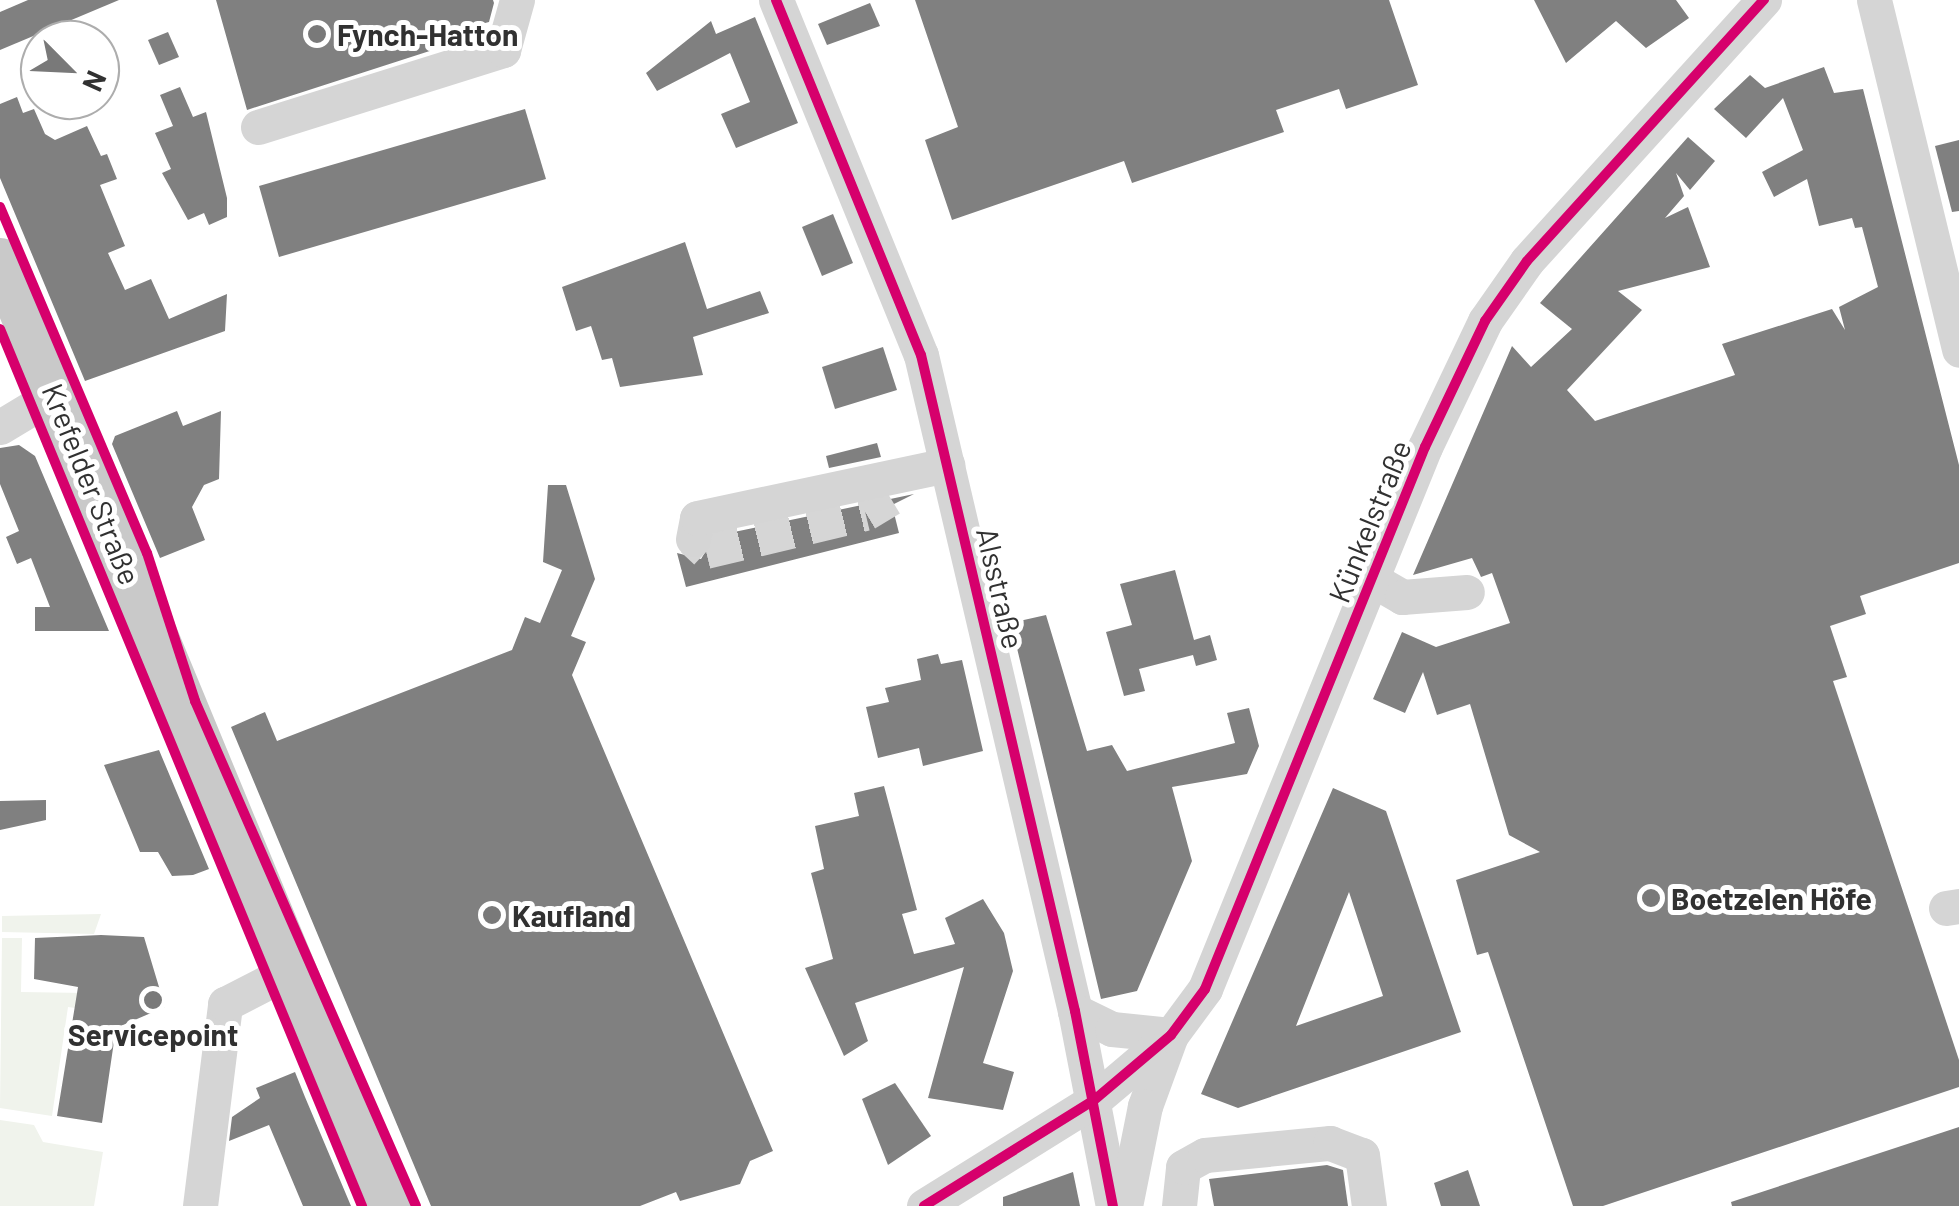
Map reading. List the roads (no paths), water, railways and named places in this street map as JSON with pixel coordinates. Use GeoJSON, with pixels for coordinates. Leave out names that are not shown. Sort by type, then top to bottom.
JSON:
{"type":"FeatureCollection","features":[{"type":"Feature","properties":{"kind":"main road","name":"Krefelder Straße"},"geometry":{"type":"LineString","coordinates":[[0,260],[390,1206]]}},
{"type":"Feature","properties":{"kind":"street"},"geometry":{"type":"LineString","coordinates":[[258,127],[503,50],[516,0]]}},
{"type":"Feature","properties":{"kind":"street","name":"Alsstraße"},"geometry":{"type":"LineString","coordinates":[[776,0],[920,355],[1075,1011],[1113,1206]]}},
{"type":"Feature","properties":{"kind":"street","name":"Künkelstraße"},"geometry":{"type":"LineString","coordinates":[[924,1206],[1093,1101],[1170,1034],[1205,990],[1373,580],[1485,320],[1528,261],[1764,0]]}},
{"type":"Feature","properties":{"kind":"street"},"geometry":{"type":"LineString","coordinates":[[1874,0],[1959,350]]}},
{"type":"Feature","properties":{"kind":"street"},"geometry":{"type":"LineString","coordinates":[[0,427],[56,394]]}},
{"type":"Feature","properties":{"kind":"street"},"geometry":{"type":"LineString","coordinates":[[892,498],[949,474]]}},
{"type":"Feature","properties":{"kind":"street"},"geometry":{"type":"LineString","coordinates":[[693,540],[697,518],[949,474]]}},
{"type":"Feature","properties":{"kind":"street"},"geometry":{"type":"LineString","coordinates":[[1373,580],[1402,597],[1467,592]]}},
{"type":"Feature","properties":{"kind":"street"},"geometry":{"type":"LineString","coordinates":[[200,1206],[224,1004],[292,969]]}},
{"type":"Feature","properties":{"kind":"street"},"geometry":{"type":"LineString","coordinates":[[1075,1011],[1112,1028],[1170,1034],[1145,1106],[1124,1206]]}},
{"type":"Feature","properties":{"kind":"street"},"geometry":{"type":"LineString","coordinates":[[1179,1206],[1183,1167],[1205,1155],[1330,1143],[1362,1155],[1369,1206]]}},
{"type":"Feature","properties":{"kind":"tunnel"},"geometry":{"type":"LineString","coordinates":[[693,539],[706,551],[866,513],[891,498]]}},
{"type":"Feature","properties":{"kind":"place","name":"Fynch-Hatton"},"geometry":{"type":"Point","coordinates":[317,34]}},
{"type":"Feature","properties":{"kind":"place","name":"Boetzelen Höfe"},"geometry":{"type":"Point","coordinates":[1651,898]}},
{"type":"Feature","properties":{"kind":"place","name":"Kaufland"},"geometry":{"type":"Point","coordinates":[492,915]}},
{"type":"Feature","properties":{"kind":"place","name":"Servicepoint"},"geometry":{"type":"Point","coordinates":[153,1000]}}]}
